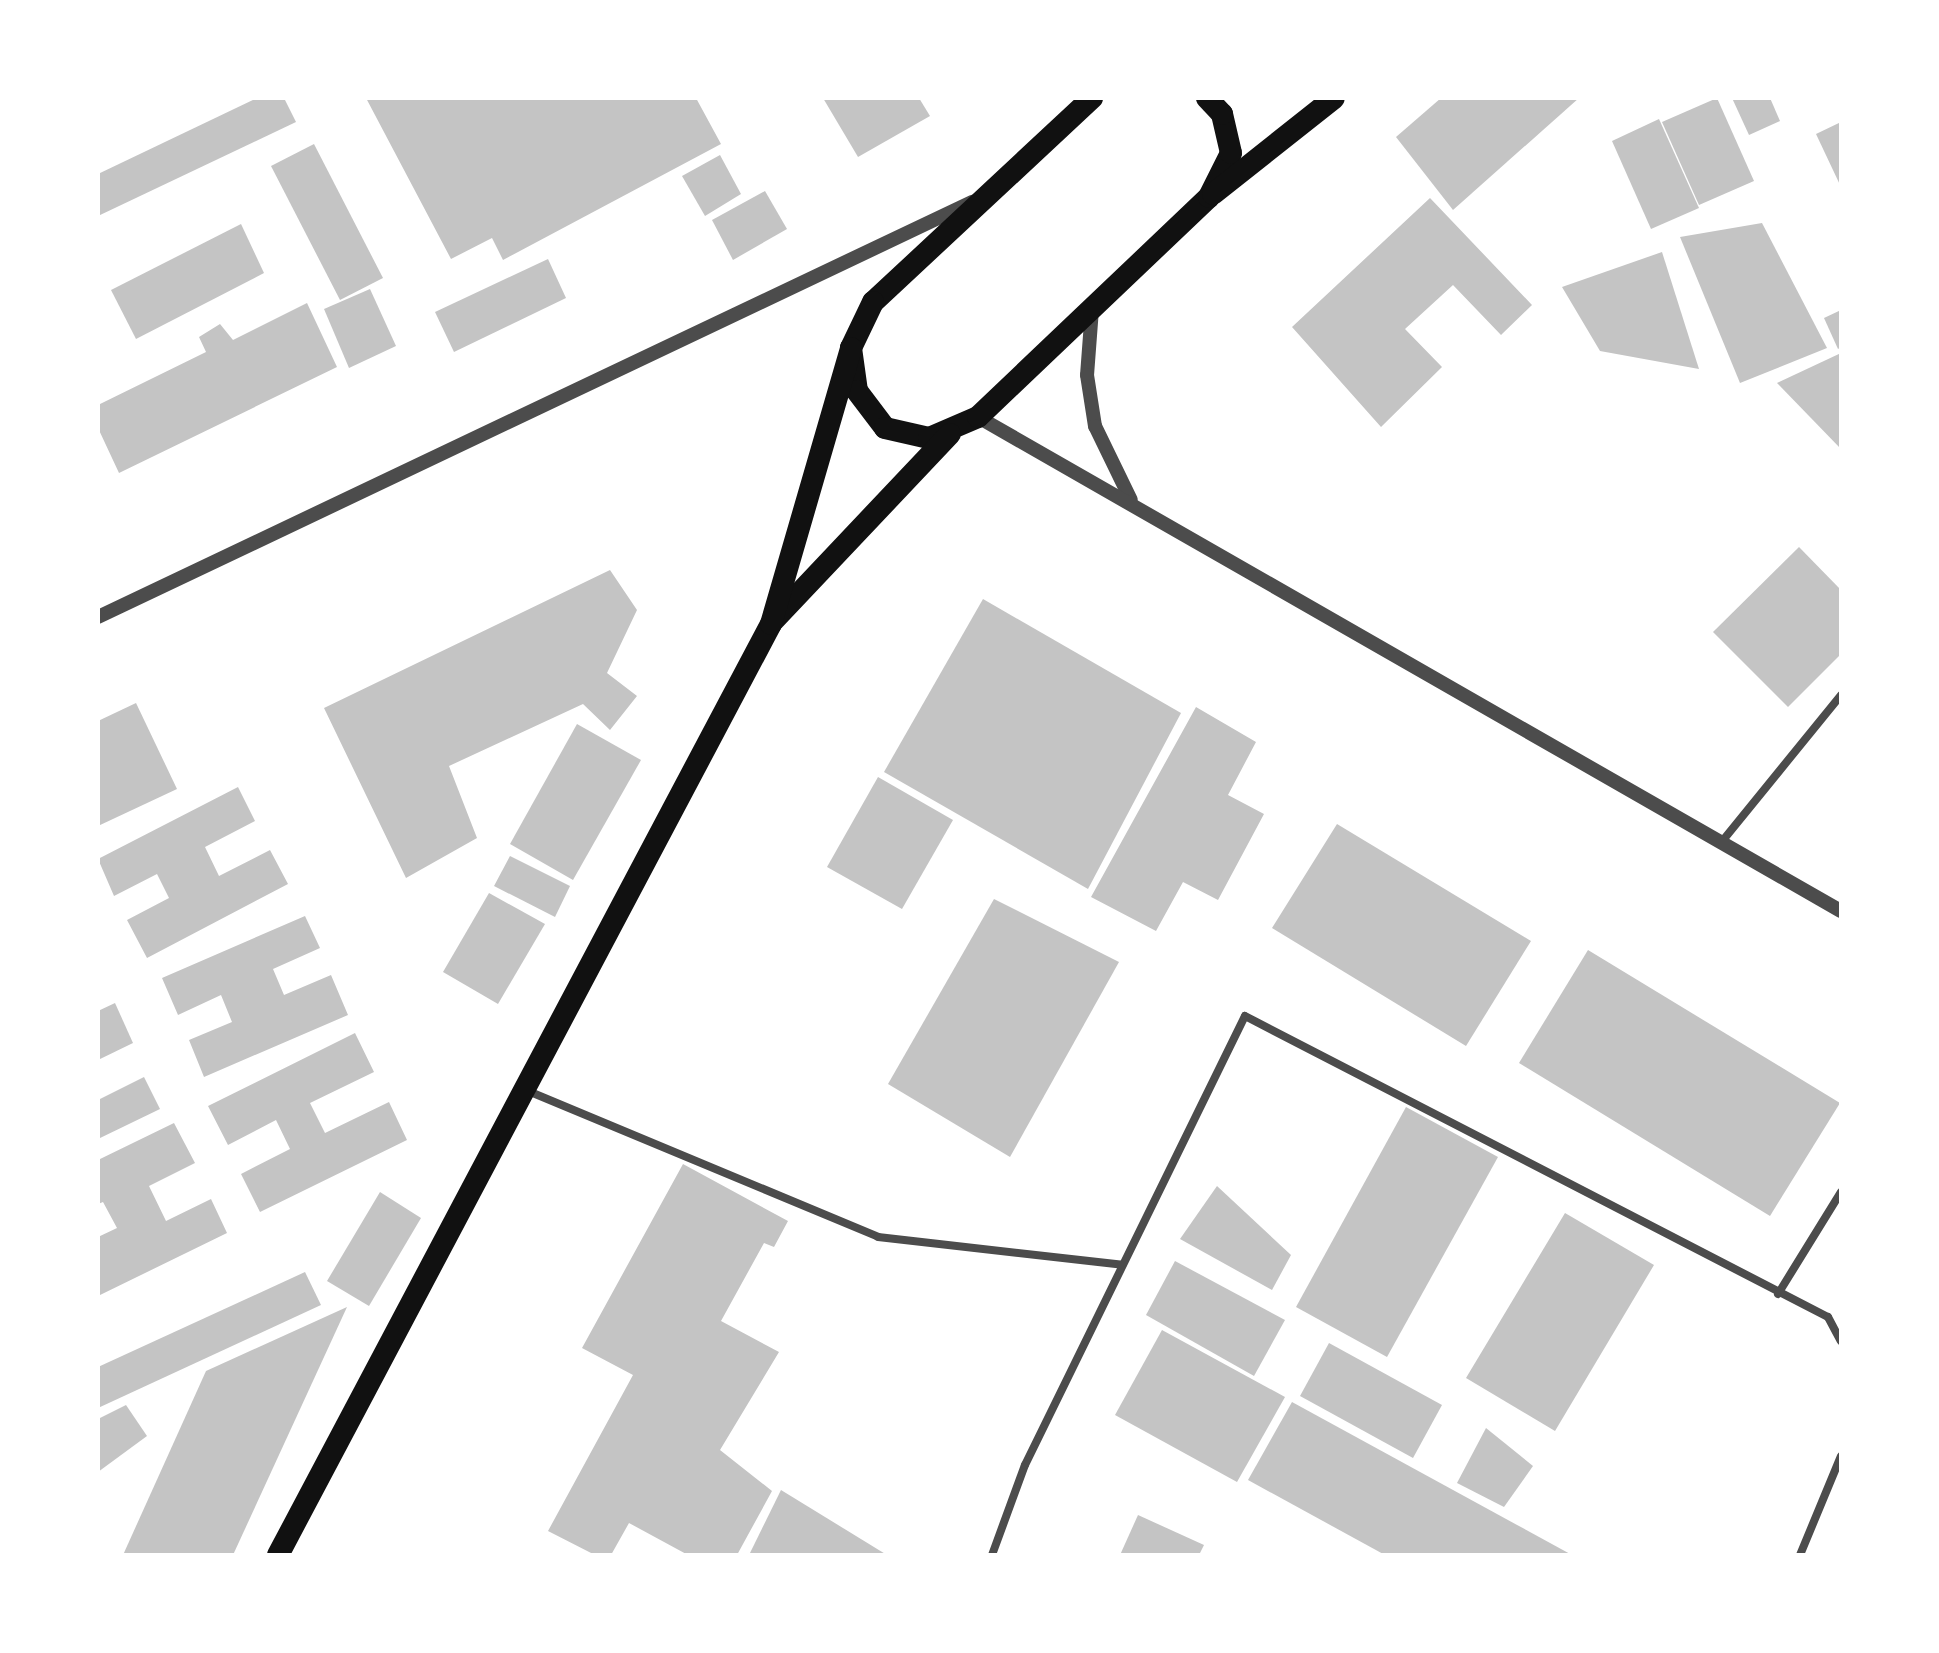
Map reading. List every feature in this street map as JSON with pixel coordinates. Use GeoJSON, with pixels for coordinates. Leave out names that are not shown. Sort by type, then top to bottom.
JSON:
{"type":"FeatureCollection","features":[{"type":"Feature","properties":{"kind":"highway"},"geometry":{"type":"LineString","coordinates":[[278,1555],[528,1091],[771,624],[851,348],[873,302],[1092,98]]}},
{"type":"Feature","properties":{"kind":"highway"},"geometry":{"type":"LineString","coordinates":[[1207,98],[1222,114],[1231,153],[1209,197]]}},
{"type":"Feature","properties":{"kind":"highway"},"geometry":{"type":"LineString","coordinates":[[771,624],[950,434],[978,417],[1209,197],[1334,98]]}},
{"type":"Feature","properties":{"kind":"highway"},"geometry":{"type":"LineString","coordinates":[[851,348],[857,391],[885,428],[950,434]]}},
{"type":"Feature","properties":{"kind":"street"},"geometry":{"type":"LineString","coordinates":[[98,617],[985,196]]}},
{"type":"Feature","properties":{"kind":"street"},"geometry":{"type":"LineString","coordinates":[[1092,309],[1087,375],[1095,426],[1131,500]]}},
{"type":"Feature","properties":{"kind":"street"},"geometry":{"type":"LineString","coordinates":[[978,417],[1131,500],[1724,839],[1841,911]]}},
{"type":"Feature","properties":{"kind":"street"},"geometry":{"type":"LineString","coordinates":[[1724,839],[1841,695]]}},
{"type":"Feature","properties":{"kind":"street"},"geometry":{"type":"LineString","coordinates":[[992,1555],[1025,1465],[1245,1016],[1778,1294],[1828,1317],[1841,1341]]}},
{"type":"Feature","properties":{"kind":"street"},"geometry":{"type":"LineString","coordinates":[[528,1091],[878,1237],[1122,1265]]}},
{"type":"Feature","properties":{"kind":"street"},"geometry":{"type":"LineString","coordinates":[[1778,1294],[1841,1192]]}},
{"type":"Feature","properties":{"kind":"street"},"geometry":{"type":"LineString","coordinates":[[1800,1555],[1841,1456]]}},
{"type":"Feature","properties":{"kind":"building"},"geometry":{"type":"Polygon","coordinates":[[[257,98],[284,98],[296,122],[98,216],[98,174],[257,98]]]}},
{"type":"Feature","properties":{"kind":"building"},"geometry":{"type":"Polygon","coordinates":[[[366,98],[696,98],[721,144],[503,260],[492,238],[451,259],[366,98]]]}},
{"type":"Feature","properties":{"kind":"building"},"geometry":{"type":"Polygon","coordinates":[[[823,98],[919,98],[930,116],[858,157],[823,98]]]}},
{"type":"Feature","properties":{"kind":"building"},"geometry":{"type":"Polygon","coordinates":[[[1441,98],[1579,98],[1453,210],[1396,137],[1441,98]]]}},
{"type":"Feature","properties":{"kind":"building"},"geometry":{"type":"Polygon","coordinates":[[[1717,98],[1754,181],[1699,205],[1662,122],[1717,98]]]}},
{"type":"Feature","properties":{"kind":"building"},"geometry":{"type":"Polygon","coordinates":[[[1732,98],[1770,98],[1780,121],[1749,135],[1732,98]]]}},
{"type":"Feature","properties":{"kind":"building"},"geometry":{"type":"Polygon","coordinates":[[[1659,119],[1699,208],[1651,229],[1612,141],[1659,119]]]}},
{"type":"Feature","properties":{"kind":"building"},"geometry":{"type":"Polygon","coordinates":[[[1841,122],[1841,187],[1816,134],[1841,122]]]}},
{"type":"Feature","properties":{"kind":"building"},"geometry":{"type":"Polygon","coordinates":[[[314,144],[383,278],[340,300],[271,166],[314,144]]]}},
{"type":"Feature","properties":{"kind":"building"},"geometry":{"type":"Polygon","coordinates":[[[720,155],[741,194],[705,216],[682,176],[720,155]]]}},
{"type":"Feature","properties":{"kind":"building"},"geometry":{"type":"Polygon","coordinates":[[[765,191],[787,229],[733,260],[712,220],[765,191]]]}},
{"type":"Feature","properties":{"kind":"building"},"geometry":{"type":"Polygon","coordinates":[[[1430,198],[1532,305],[1501,335],[1453,285],[1405,329],[1442,367],[1381,427],[1292,327],[1430,198]]]}},
{"type":"Feature","properties":{"kind":"building"},"geometry":{"type":"Polygon","coordinates":[[[1762,223],[1827,348],[1740,383],[1680,237],[1762,223]]]}},
{"type":"Feature","properties":{"kind":"building"},"geometry":{"type":"Polygon","coordinates":[[[241,224],[264,273],[136,339],[111,290],[241,224]]]}},
{"type":"Feature","properties":{"kind":"building"},"geometry":{"type":"Polygon","coordinates":[[[1662,252],[1699,369],[1600,351],[1562,287],[1662,252]]]}},
{"type":"Feature","properties":{"kind":"building"},"geometry":{"type":"Polygon","coordinates":[[[548,259],[566,298],[454,352],[435,312],[548,259]]]}},
{"type":"Feature","properties":{"kind":"building"},"geometry":{"type":"Polygon","coordinates":[[[370,289],[396,346],[349,368],[324,309],[370,289]]]}},
{"type":"Feature","properties":{"kind":"building"},"geometry":{"type":"Polygon","coordinates":[[[307,303],[337,367],[119,473],[98,428],[98,405],[206,352],[199,337],[220,324],[233,340],[307,303]]]}},
{"type":"Feature","properties":{"kind":"building"},"geometry":{"type":"Polygon","coordinates":[[[1841,310],[1841,347],[1838,349],[1824,318],[1841,310]]]}},
{"type":"Feature","properties":{"kind":"building"},"geometry":{"type":"Polygon","coordinates":[[[1841,353],[1841,449],[1777,383],[1841,353]]]}},
{"type":"Feature","properties":{"kind":"building"},"geometry":{"type":"Polygon","coordinates":[[[1799,547],[1841,590],[1841,654],[1788,707],[1713,632],[1799,547]]]}},
{"type":"Feature","properties":{"kind":"building"},"geometry":{"type":"Polygon","coordinates":[[[610,570],[637,610],[607,673],[637,696],[610,730],[583,704],[449,766],[477,838],[406,878],[324,708],[610,570]]]}},
{"type":"Feature","properties":{"kind":"building"},"geometry":{"type":"Polygon","coordinates":[[[983,599],[1181,713],[1088,889],[884,772],[983,599]]]}},
{"type":"Feature","properties":{"kind":"building"},"geometry":{"type":"Polygon","coordinates":[[[136,703],[177,789],[98,826],[98,721],[136,703]]]}},
{"type":"Feature","properties":{"kind":"building"},"geometry":{"type":"Polygon","coordinates":[[[1196,707],[1256,742],[1228,795],[1264,814],[1218,900],[1183,882],[1156,931],[1091,897],[1196,707]]]}},
{"type":"Feature","properties":{"kind":"building"},"geometry":{"type":"Polygon","coordinates":[[[577,724],[641,760],[573,880],[510,844],[577,724]]]}},
{"type":"Feature","properties":{"kind":"building"},"geometry":{"type":"Polygon","coordinates":[[[878,777],[953,820],[902,909],[827,867],[878,777]]]}},
{"type":"Feature","properties":{"kind":"building"},"geometry":{"type":"Polygon","coordinates":[[[238,787],[255,821],[205,847],[219,876],[270,850],[288,884],[147,958],[127,920],[169,898],[157,874],[114,896],[98,859],[238,787]]]}},
{"type":"Feature","properties":{"kind":"building"},"geometry":{"type":"Polygon","coordinates":[[[1337,824],[1531,941],[1466,1046],[1272,928],[1337,824]]]}},
{"type":"Feature","properties":{"kind":"building"},"geometry":{"type":"Polygon","coordinates":[[[510,856],[570,886],[555,917],[494,886],[510,856]]]}},
{"type":"Feature","properties":{"kind":"building"},"geometry":{"type":"Polygon","coordinates":[[[489,893],[545,924],[498,1004],[443,972],[489,893]]]}},
{"type":"Feature","properties":{"kind":"building"},"geometry":{"type":"Polygon","coordinates":[[[994,899],[1119,962],[1010,1157],[888,1084],[994,899]]]}},
{"type":"Feature","properties":{"kind":"building"},"geometry":{"type":"Polygon","coordinates":[[[305,916],[320,948],[273,969],[284,995],[331,975],[348,1015],[204,1077],[189,1040],[232,1022],[221,995],[178,1015],[162,978],[305,916]]]}},
{"type":"Feature","properties":{"kind":"building"},"geometry":{"type":"Polygon","coordinates":[[[1588,950],[1840,1103],[1770,1216],[1519,1063],[1588,950]]]}},
{"type":"Feature","properties":{"kind":"building"},"geometry":{"type":"Polygon","coordinates":[[[115,1003],[133,1043],[98,1060],[98,1011],[115,1003]]]}},
{"type":"Feature","properties":{"kind":"building"},"geometry":{"type":"Polygon","coordinates":[[[355,1033],[374,1072],[310,1103],[325,1133],[389,1102],[407,1140],[260,1212],[241,1174],[290,1149],[276,1120],[228,1145],[208,1106],[355,1033]]]}},
{"type":"Feature","properties":{"kind":"building"},"geometry":{"type":"Polygon","coordinates":[[[144,1077],[160,1109],[98,1139],[98,1100],[144,1077]]]}},
{"type":"Feature","properties":{"kind":"building"},"geometry":{"type":"Polygon","coordinates":[[[1406,1107],[1498,1157],[1387,1357],[1296,1307],[1406,1107]]]}},
{"type":"Feature","properties":{"kind":"building"},"geometry":{"type":"Polygon","coordinates":[[[174,1123],[195,1163],[149,1186],[166,1221],[211,1199],[227,1233],[98,1296],[98,1237],[117,1228],[103,1202],[98,1204],[98,1160],[174,1123]]]}},
{"type":"Feature","properties":{"kind":"building"},"geometry":{"type":"Polygon","coordinates":[[[683,1164],[788,1221],[774,1247],[764,1243],[721,1321],[779,1352],[720,1450],[772,1491],[737,1555],[688,1555],[629,1523],[611,1555],[595,1555],[548,1531],[633,1375],[582,1348],[683,1164]]]}},
{"type":"Feature","properties":{"kind":"building"},"geometry":{"type":"Polygon","coordinates":[[[1217,1186],[1291,1255],[1272,1290],[1180,1239],[1217,1186]]]}},
{"type":"Feature","properties":{"kind":"building"},"geometry":{"type":"Polygon","coordinates":[[[380,1192],[421,1218],[369,1306],[327,1281],[380,1192]]]}},
{"type":"Feature","properties":{"kind":"building"},"geometry":{"type":"Polygon","coordinates":[[[1565,1213],[1654,1265],[1555,1431],[1466,1378],[1565,1213]]]}},
{"type":"Feature","properties":{"kind":"building"},"geometry":{"type":"Polygon","coordinates":[[[1175,1261],[1285,1320],[1254,1376],[1146,1315],[1175,1261]]]}},
{"type":"Feature","properties":{"kind":"building"},"geometry":{"type":"Polygon","coordinates":[[[305,1272],[321,1305],[98,1408],[98,1367],[305,1272]]]}},
{"type":"Feature","properties":{"kind":"building"},"geometry":{"type":"Polygon","coordinates":[[[347,1307],[233,1555],[123,1555],[206,1371],[347,1307]]]}},
{"type":"Feature","properties":{"kind":"building"},"geometry":{"type":"Polygon","coordinates":[[[1162,1330],[1285,1397],[1237,1482],[1115,1415],[1162,1330]]]}},
{"type":"Feature","properties":{"kind":"building"},"geometry":{"type":"Polygon","coordinates":[[[1329,1343],[1442,1405],[1413,1458],[1300,1396],[1329,1343]]]}},
{"type":"Feature","properties":{"kind":"building"},"geometry":{"type":"Polygon","coordinates":[[[1292,1402],[1572,1555],[1385,1555],[1248,1480],[1292,1402]]]}},
{"type":"Feature","properties":{"kind":"building"},"geometry":{"type":"Polygon","coordinates":[[[126,1405],[147,1436],[98,1472],[98,1419],[126,1405]]]}},
{"type":"Feature","properties":{"kind":"building"},"geometry":{"type":"Polygon","coordinates":[[[1486,1428],[1533,1466],[1504,1507],[1457,1483],[1486,1428]]]}},
{"type":"Feature","properties":{"kind":"building"},"geometry":{"type":"Polygon","coordinates":[[[781,1490],[887,1555],[749,1555],[781,1490]]]}},
{"type":"Feature","properties":{"kind":"building"},"geometry":{"type":"Polygon","coordinates":[[[1138,1515],[1204,1545],[1199,1555],[1120,1555],[1138,1515]]]}}]}
